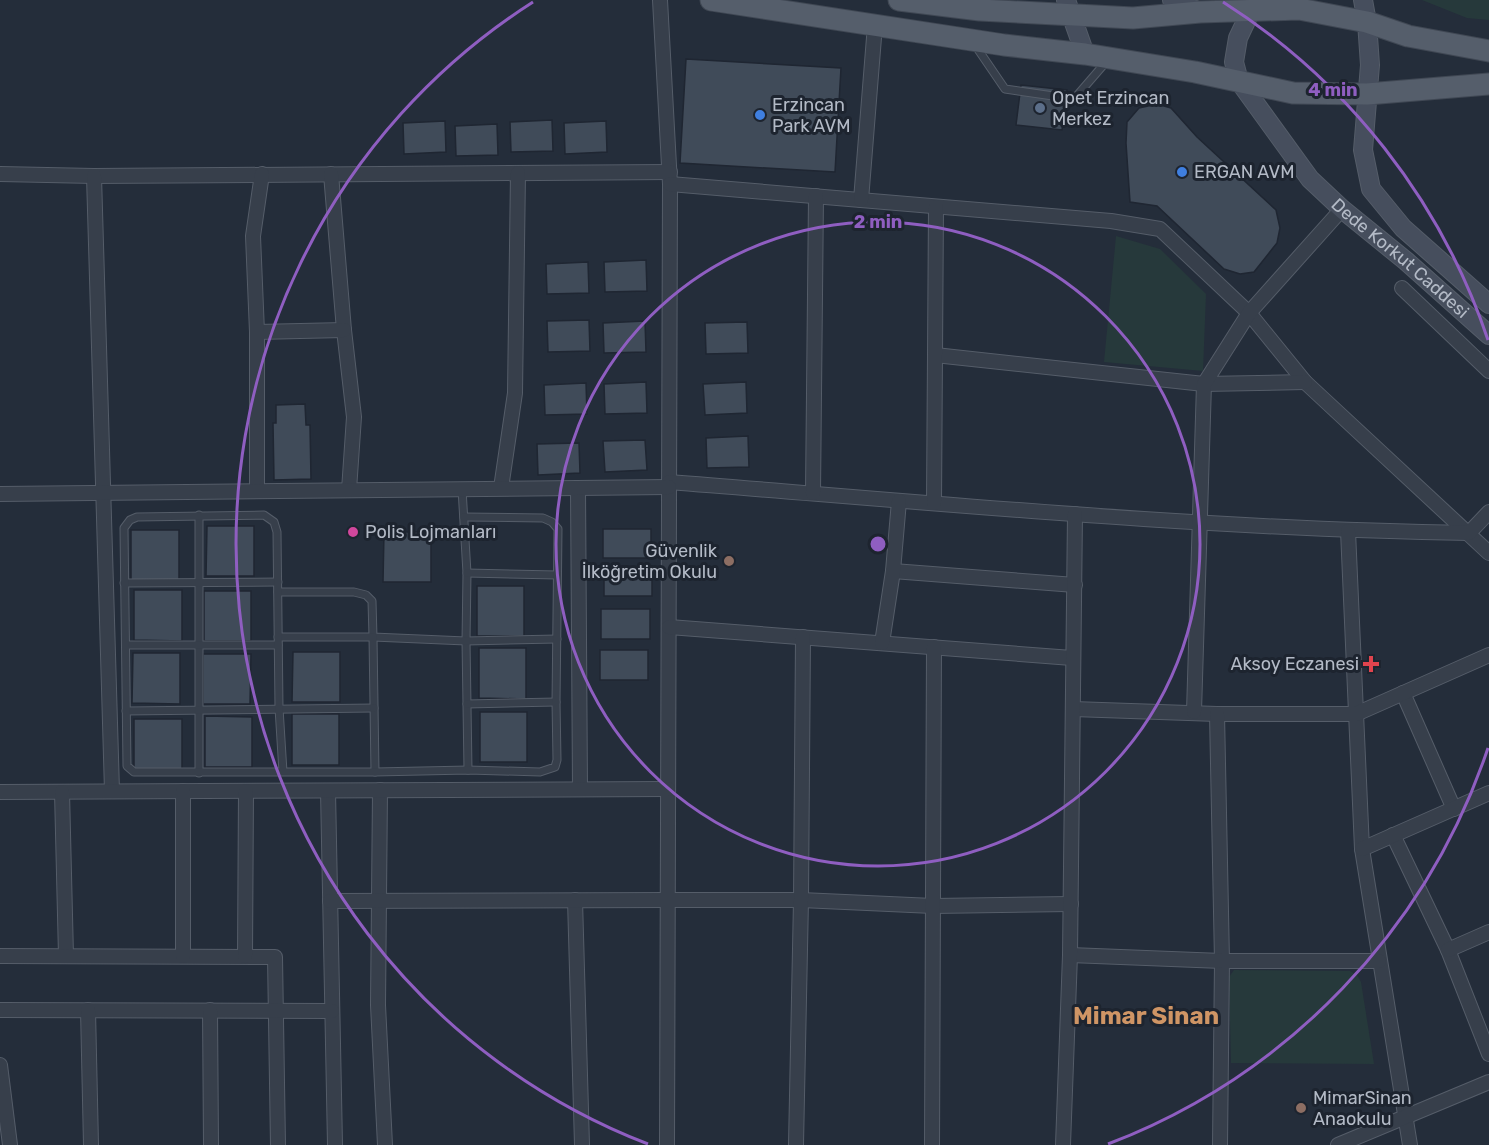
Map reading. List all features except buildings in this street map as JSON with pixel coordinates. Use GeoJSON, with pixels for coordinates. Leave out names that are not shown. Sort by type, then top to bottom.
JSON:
{"type":"FeatureCollection","features":[{"type":"Feature","properties":{"kind":"main road"},"geometry":{"type":"LineString","coordinates":[[711,0],[972,40],[1084,54],[1195,72],[1293,93],[1367,94],[1489,84]]}},
{"type":"Feature","properties":{"kind":"main road"},"geometry":{"type":"LineString","coordinates":[[898,0],[980,10],[1068,8],[1133,18],[1253,5],[1299,9],[1367,22],[1408,36],[1489,51]]}},
{"type":"Feature","properties":{"kind":"main road"},"geometry":{"type":"LineString","coordinates":[[1172,0],[1200,12]]}},
{"type":"Feature","properties":{"kind":"main road","name":"Dede Korkut Caddesi"},"geometry":{"type":"LineString","coordinates":[[1364,0],[1370,65],[1363,150],[1371,189],[1403,228],[1489,304]]}},
{"type":"Feature","properties":{"kind":"main road"},"geometry":{"type":"LineString","coordinates":[[1239,81],[1234,62],[1238,38],[1253,5]]}},
{"type":"Feature","properties":{"kind":"main road"},"geometry":{"type":"LineString","coordinates":[[1068,8],[1084,54]]}},
{"type":"Feature","properties":{"kind":"main road","name":"Dede Korkut Caddesi"},"geometry":{"type":"LineString","coordinates":[[1239,81],[1310,179],[1489,336]]}},
{"type":"Feature","properties":{"kind":"street"},"geometry":{"type":"LineString","coordinates":[[660,0],[670,178],[667,1145]]}},
{"type":"Feature","properties":{"kind":"street"},"geometry":{"type":"LineString","coordinates":[[861,200],[875,25]]}},
{"type":"Feature","properties":{"kind":"street"},"geometry":{"type":"LineString","coordinates":[[501,488],[515,393],[518,173]]}},
{"type":"Feature","properties":{"kind":"street"},"geometry":{"type":"LineString","coordinates":[[0,174],[94,176],[518,173],[670,178],[816,196],[1111,221],[1160,230],[1249,313],[1305,382],[1489,554]]}},
{"type":"Feature","properties":{"kind":"street"},"geometry":{"type":"LineString","coordinates":[[257,491],[257,332],[253,236],[262,174]]}},
{"type":"Feature","properties":{"kind":"street"},"geometry":{"type":"LineString","coordinates":[[331,174],[354,417],[349,490]]}},
{"type":"Feature","properties":{"kind":"street"},"geometry":{"type":"LineString","coordinates":[[94,176],[112,791]]}},
{"type":"Feature","properties":{"kind":"street"},"geometry":{"type":"LineString","coordinates":[[813,493],[816,196]]}},
{"type":"Feature","properties":{"kind":"street"},"geometry":{"type":"LineString","coordinates":[[934,502],[936,207]]}},
{"type":"Feature","properties":{"kind":"street"},"geometry":{"type":"LineString","coordinates":[[1194,712],[1204,384],[1249,313],[1342,209]]}},
{"type":"Feature","properties":{"kind":"street"},"geometry":{"type":"LineString","coordinates":[[1402,288],[1489,371]]}},
{"type":"Feature","properties":{"kind":"street"},"geometry":{"type":"LineString","coordinates":[[257,332],[344,330]]}},
{"type":"Feature","properties":{"kind":"street"},"geometry":{"type":"LineString","coordinates":[[935,355],[1204,384],[1305,382]]}},
{"type":"Feature","properties":{"kind":"street"},"geometry":{"type":"LineString","coordinates":[[0,494],[578,488],[669,484],[934,502],[1201,524],[1348,531],[1469,533],[1489,512]]}},
{"type":"Feature","properties":{"kind":"street"},"geometry":{"type":"LineString","coordinates":[[578,488],[580,789]]}},
{"type":"Feature","properties":{"kind":"street"},"geometry":{"type":"LineString","coordinates":[[882,643],[893,571],[899,501]]}},
{"type":"Feature","properties":{"kind":"street"},"geometry":{"type":"LineString","coordinates":[[1063,1145],[1071,904],[1075,514]]}},
{"type":"Feature","properties":{"kind":"street"},"geometry":{"type":"LineString","coordinates":[[1348,531],[1362,849],[1410,1145]]}},
{"type":"Feature","properties":{"kind":"street"},"geometry":{"type":"LineString","coordinates":[[893,571],[1075,585]]}},
{"type":"Feature","properties":{"kind":"street"},"geometry":{"type":"LineString","coordinates":[[669,627],[1072,658]]}},
{"type":"Feature","properties":{"kind":"street"},"geometry":{"type":"LineString","coordinates":[[796,1145],[803,637]]}},
{"type":"Feature","properties":{"kind":"street"},"geometry":{"type":"LineString","coordinates":[[932,1145],[934,646]]}},
{"type":"Feature","properties":{"kind":"street"},"geometry":{"type":"LineString","coordinates":[[1073,709],[1217,714],[1356,714],[1489,655]]}},
{"type":"Feature","properties":{"kind":"street"},"geometry":{"type":"LineString","coordinates":[[1402,693],[1454,809]]}},
{"type":"Feature","properties":{"kind":"street"},"geometry":{"type":"LineString","coordinates":[[1217,714],[1222,961],[1220,1145]]}},
{"type":"Feature","properties":{"kind":"street"},"geometry":{"type":"LineString","coordinates":[[0,792],[668,789]]}},
{"type":"Feature","properties":{"kind":"street"},"geometry":{"type":"LineString","coordinates":[[328,790],[334,1145]]}},
{"type":"Feature","properties":{"kind":"street"},"geometry":{"type":"LineString","coordinates":[[380,790],[378,1005],[386,1145]]}},
{"type":"Feature","properties":{"kind":"street"},"geometry":{"type":"LineString","coordinates":[[183,791],[183,956]]}},
{"type":"Feature","properties":{"kind":"street"},"geometry":{"type":"LineString","coordinates":[[245,956],[246,791]]}},
{"type":"Feature","properties":{"kind":"street"},"geometry":{"type":"LineString","coordinates":[[62,792],[66,956]]}},
{"type":"Feature","properties":{"kind":"street"},"geometry":{"type":"LineString","coordinates":[[1362,849],[1489,794]]}},
{"type":"Feature","properties":{"kind":"street"},"geometry":{"type":"LineString","coordinates":[[1393,835],[1448,950],[1489,1054]]}},
{"type":"Feature","properties":{"kind":"street"},"geometry":{"type":"LineString","coordinates":[[575,900],[582,1145]]}},
{"type":"Feature","properties":{"kind":"street"},"geometry":{"type":"LineString","coordinates":[[330,901],[801,900],[933,906],[1071,904]]}},
{"type":"Feature","properties":{"kind":"street"},"geometry":{"type":"LineString","coordinates":[[1448,950],[1489,932]]}},
{"type":"Feature","properties":{"kind":"street"},"geometry":{"type":"LineString","coordinates":[[1070,955],[1222,961],[1379,961]]}},
{"type":"Feature","properties":{"kind":"street"},"geometry":{"type":"LineString","coordinates":[[0,956],[275,957],[278,1145]]}},
{"type":"Feature","properties":{"kind":"street"},"geometry":{"type":"LineString","coordinates":[[0,1010],[332,1011]]}},
{"type":"Feature","properties":{"kind":"street"},"geometry":{"type":"LineString","coordinates":[[88,1010],[91,1145]]}},
{"type":"Feature","properties":{"kind":"street"},"geometry":{"type":"LineString","coordinates":[[210,1010],[211,1145]]}},
{"type":"Feature","properties":{"kind":"street"},"geometry":{"type":"LineString","coordinates":[[0,1065],[10,1145]]}},
{"type":"Feature","properties":{"kind":"street"},"geometry":{"type":"LineString","coordinates":[[1338,1145],[1405,1119],[1489,1082]]}},
{"type":"Feature","properties":{"kind":"lane"},"geometry":{"type":"LineString","coordinates":[[972,40],[1005,89],[1074,99],[1108,58]]}},
{"type":"Feature","properties":{"kind":"lane"},"geometry":{"type":"LineString","coordinates":[[462,489],[466,573],[468,770]]}},
{"type":"Feature","properties":{"kind":"lane"},"geometry":{"type":"LineString","coordinates":[[198,515],[199,773]]}},
{"type":"Feature","properties":{"kind":"lane"},"geometry":{"type":"LineString","coordinates":[[283,772],[279,708],[277,532],[274,522],[264,515],[137,517],[130,520],[124,528],[127,766],[134,772],[199,773],[375,772],[468,770],[540,772],[555,767],[557,760],[558,529],[552,522],[543,518],[464,517]]}},
{"type":"Feature","properties":{"kind":"lane"},"geometry":{"type":"LineString","coordinates":[[466,573],[557,575]]}},
{"type":"Feature","properties":{"kind":"lane"},"geometry":{"type":"LineString","coordinates":[[124,583],[278,582]]}},
{"type":"Feature","properties":{"kind":"lane"},"geometry":{"type":"LineString","coordinates":[[278,592],[354,592],[366,595],[372,601],[375,772]]}},
{"type":"Feature","properties":{"kind":"lane"},"geometry":{"type":"LineString","coordinates":[[126,645],[198,645],[373,637],[466,641],[557,639]]}},
{"type":"Feature","properties":{"kind":"lane"},"geometry":{"type":"LineString","coordinates":[[467,704],[556,702]]}},
{"type":"Feature","properties":{"kind":"lane"},"geometry":{"type":"LineString","coordinates":[[126,711],[374,708]]}},
{"type":"Feature","properties":{"kind":"shaded area"},"geometry":{"type":"Polygon","coordinates":[[[1422,0],[1489,0],[1489,20],[1467,18],[1422,0]]]}},
{"type":"Feature","properties":{"kind":"shaded area"},"geometry":{"type":"Polygon","coordinates":[[[1116,236],[1160,249],[1206,294],[1203,371],[1104,362],[1116,236]]]}},
{"type":"Feature","properties":{"kind":"shaded area"},"geometry":{"type":"Polygon","coordinates":[[[1234,970],[1350,971],[1357,975],[1361,982],[1374,1064],[1231,1063],[1229,977],[1234,970]]]}},
{"type":"Feature","properties":{"kind":"place","name":"Opet Erzincan Merkez"},"geometry":{"type":"Point","coordinates":[1040,108]}},
{"type":"Feature","properties":{"kind":"place","name":"Erzincan Park AVM"},"geometry":{"type":"Point","coordinates":[760,115]}},
{"type":"Feature","properties":{"kind":"place","name":"ERGAN AVM"},"geometry":{"type":"Point","coordinates":[1182,172]}},
{"type":"Feature","properties":{"kind":"place","name":"Polis Lojmanları"},"geometry":{"type":"Point","coordinates":[353,532]}},
{"type":"Feature","properties":{"kind":"place","name":"Güvenlik İlköğretim Okulu"},"geometry":{"type":"Point","coordinates":[729,561]}},
{"type":"Feature","properties":{"kind":"place","name":"Aksoy Eczanesi"},"geometry":{"type":"Point","coordinates":[1371,664]}},
{"type":"Feature","properties":{"kind":"place","name":"MimarSinan Anaokulu"},"geometry":{"type":"Point","coordinates":[1301,1108]}},
{"type":"Feature","properties":{"kind":"district","name":"Mimar Sinan"},"geometry":{"type":"Point","coordinates":[1146,1016]}}]}
